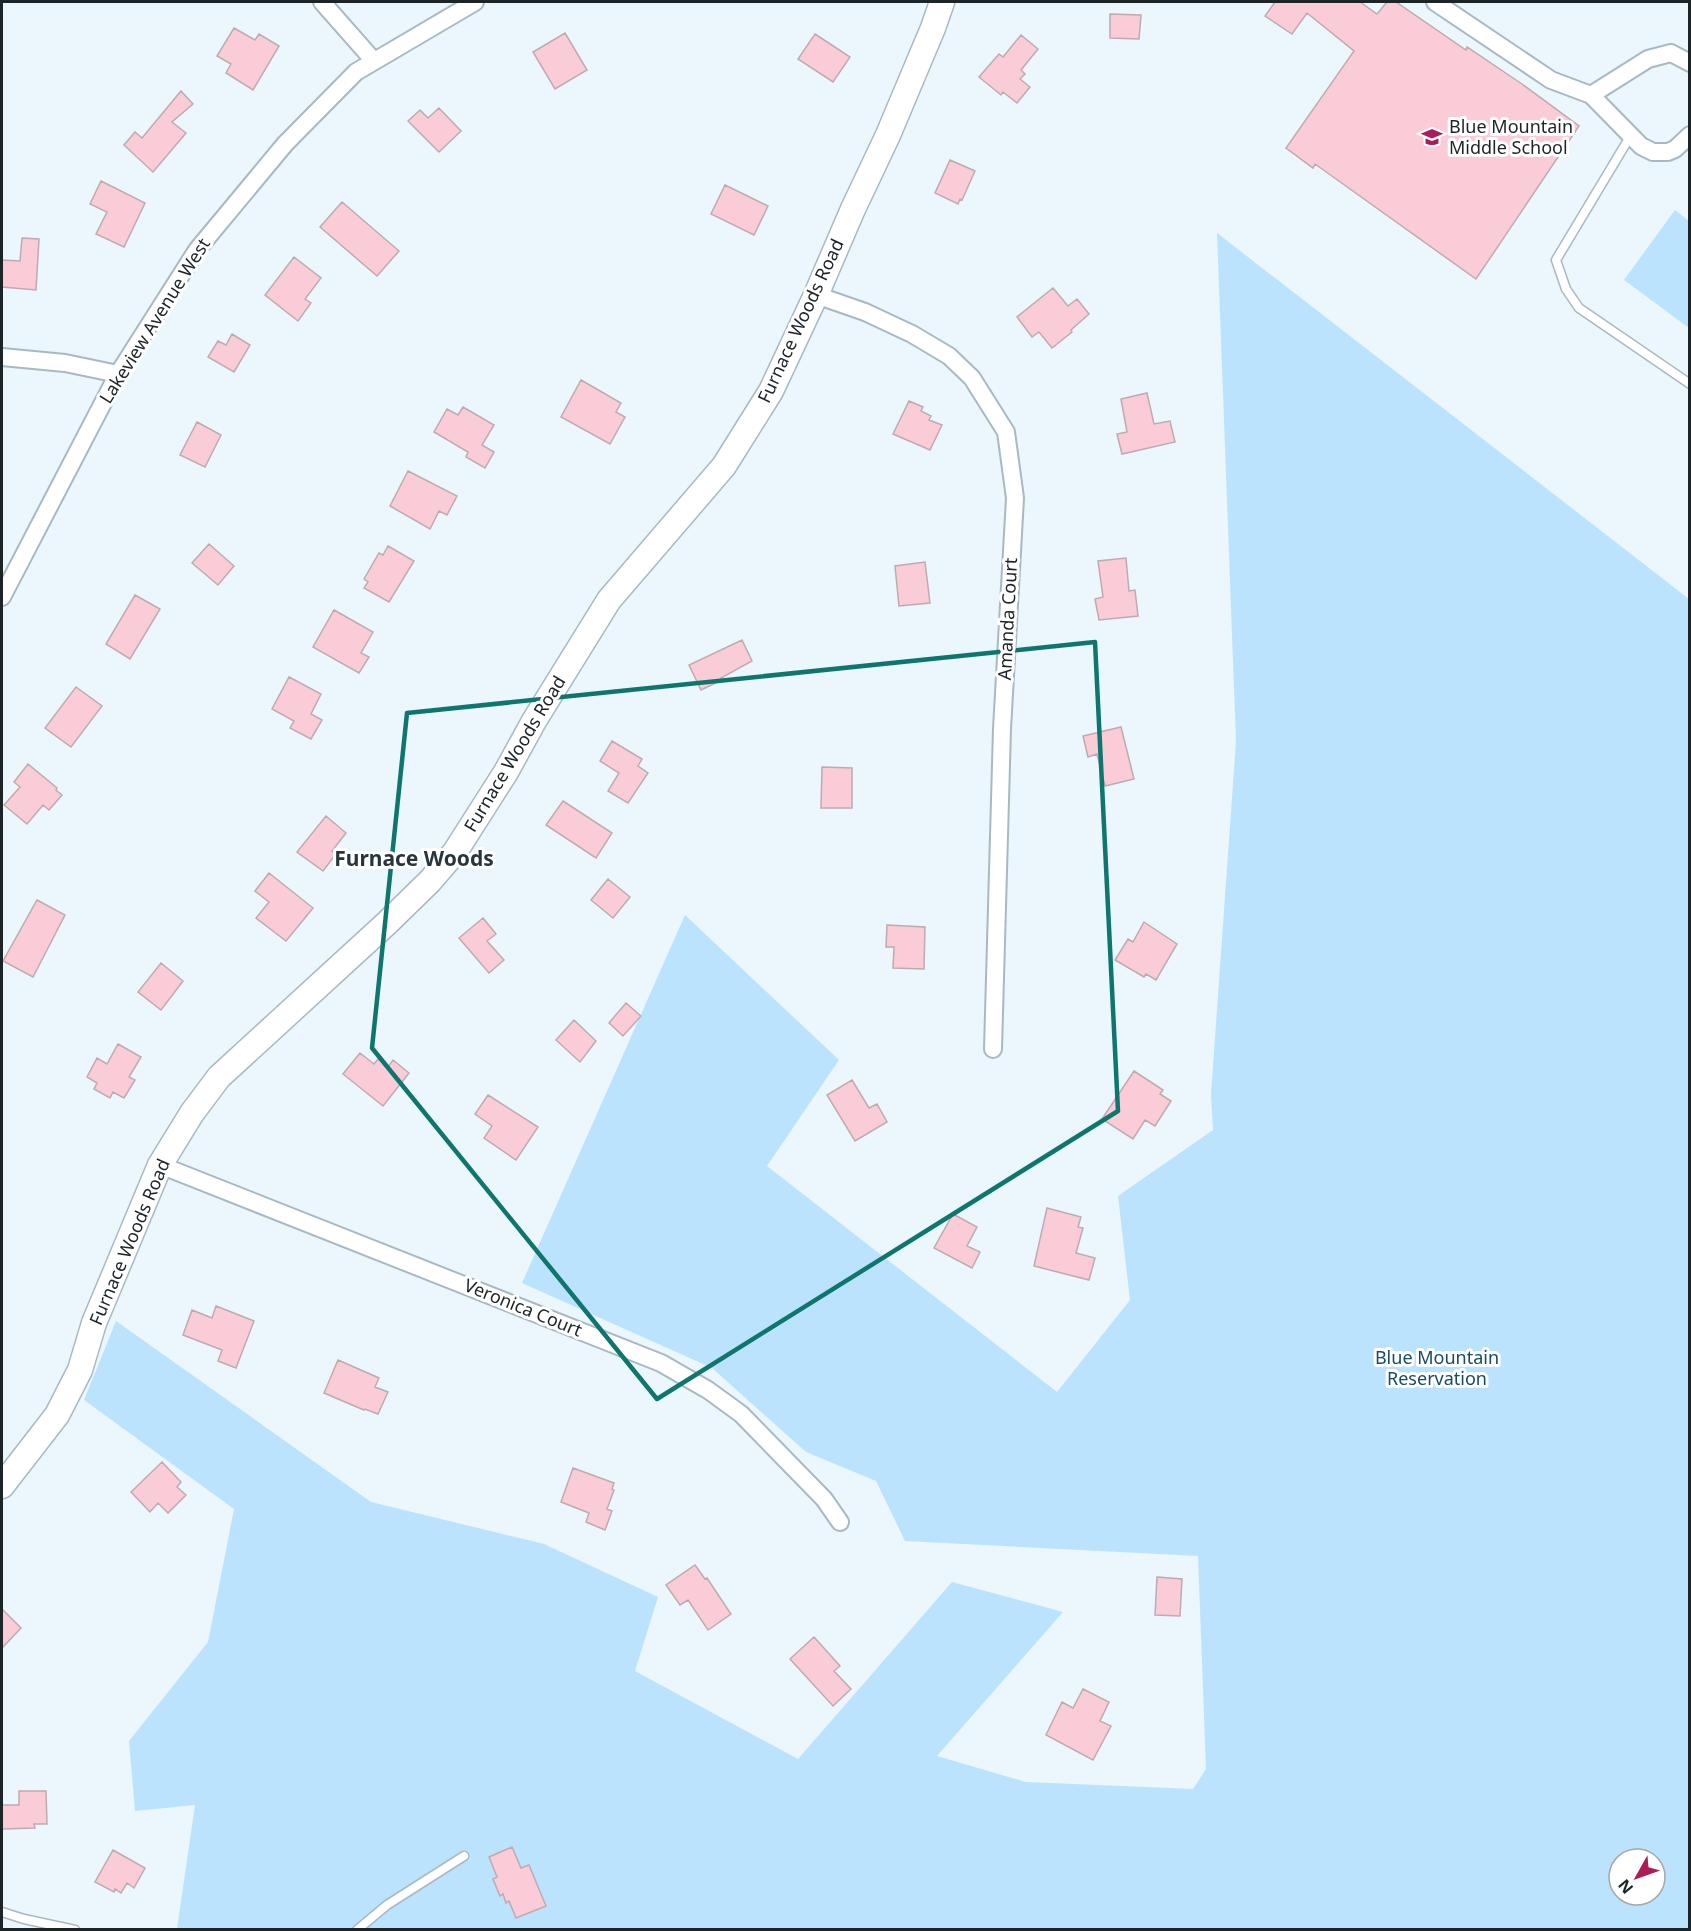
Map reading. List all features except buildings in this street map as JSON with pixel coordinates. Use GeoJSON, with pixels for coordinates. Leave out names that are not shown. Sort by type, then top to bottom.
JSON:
{"type":"FeatureCollection","features":[{"type":"Feature","properties":{"kind":"street"},"geometry":{"type":"LineString","coordinates":[[322,2],[374,61]]}},
{"type":"Feature","properties":{"kind":"street","name":"Lakeview Avenue West"},"geometry":{"type":"LineString","coordinates":[[2,597],[118,374],[197,250],[285,144],[356,72],[475,2]]}},
{"type":"Feature","properties":{"kind":"street","name":"Furnace Woods Road"},"geometry":{"type":"LineString","coordinates":[[2,1486],[57,1415],[80,1370],[94,1323],[160,1165],[192,1113],[219,1077],[387,923],[430,881],[455,852],[506,772],[534,721],[609,600],[724,466],[771,391],[897,114],[942,2]]}},
{"type":"Feature","properties":{"kind":"street"},"geometry":{"type":"LineString","coordinates":[[1435,2],[1551,80],[1591,95],[1641,146],[1653,152],[1668,152],[1675,149],[1689,135]]}},
{"type":"Feature","properties":{"kind":"street"},"geometry":{"type":"LineString","coordinates":[[1591,95],[1648,58],[1671,53],[1689,63]]}},
{"type":"Feature","properties":{"kind":"street","name":"Amanda Court"},"geometry":{"type":"LineString","coordinates":[[816,295],[865,312],[912,334],[948,356],[972,378],[1006,432],[1015,498],[1002,729],[993,1049]]}},
{"type":"Feature","properties":{"kind":"street"},"geometry":{"type":"LineString","coordinates":[[2,357],[64,363],[118,374]]}},
{"type":"Feature","properties":{"kind":"street","name":"Veronica Court"},"geometry":{"type":"LineString","coordinates":[[160,1165],[661,1363],[708,1390],[741,1414],[824,1500],[840,1522]]}},
{"type":"Feature","properties":{"kind":"lane"},"geometry":{"type":"LineString","coordinates":[[1631,135],[1556,260],[1566,289],[1579,308],[1689,384]]}},
{"type":"Feature","properties":{"kind":"lane"},"geometry":{"type":"LineString","coordinates":[[357,1929],[387,1905],[464,1856]]}},
{"type":"Feature","properties":{"kind":"lane"},"geometry":{"type":"LineString","coordinates":[[2,1912],[24,1919],[75,1929]]}},
{"type":"Feature","properties":{"kind":"highlighted area"},"geometry":{"type":"Polygon","coordinates":[[[1095,642],[1118,1111],[657,1399],[372,1048],[407,713],[1095,642]]]}},
{"type":"Feature","properties":{"kind":"green space"},"geometry":{"type":"Polygon","coordinates":[[[1675,210],[1689,221],[1689,328],[1624,280],[1675,210]]]}},
{"type":"Feature","properties":{"kind":"green space","name":"Blue Mountain Reservation"},"geometry":{"type":"Polygon","coordinates":[[[1217,233],[1689,599],[1689,1929],[177,1929],[195,1805],[135,1811],[129,1741],[208,1642],[234,1509],[84,1400],[116,1321],[371,1502],[544,1544],[658,1597],[635,1671],[798,1759],[952,1582],[1063,1612],[937,1756],[1026,1782],[1193,1789],[1206,1769],[1198,1556],[905,1541],[876,1481],[806,1452],[712,1368],[522,1283],[685,915],[839,1060],[767,1166],[1057,1392],[1130,1300],[1118,1196],[1213,1130],[1211,1094],[1236,741],[1217,233]]]}},
{"type":"Feature","properties":{"kind":"place","name":"Blue Mountain Middle School"},"geometry":{"type":"Point","coordinates":[1432,137]}},
{"type":"Feature","properties":{"kind":"district","name":"Furnace Woods"},"geometry":{"type":"Point","coordinates":[414,859]}}]}
